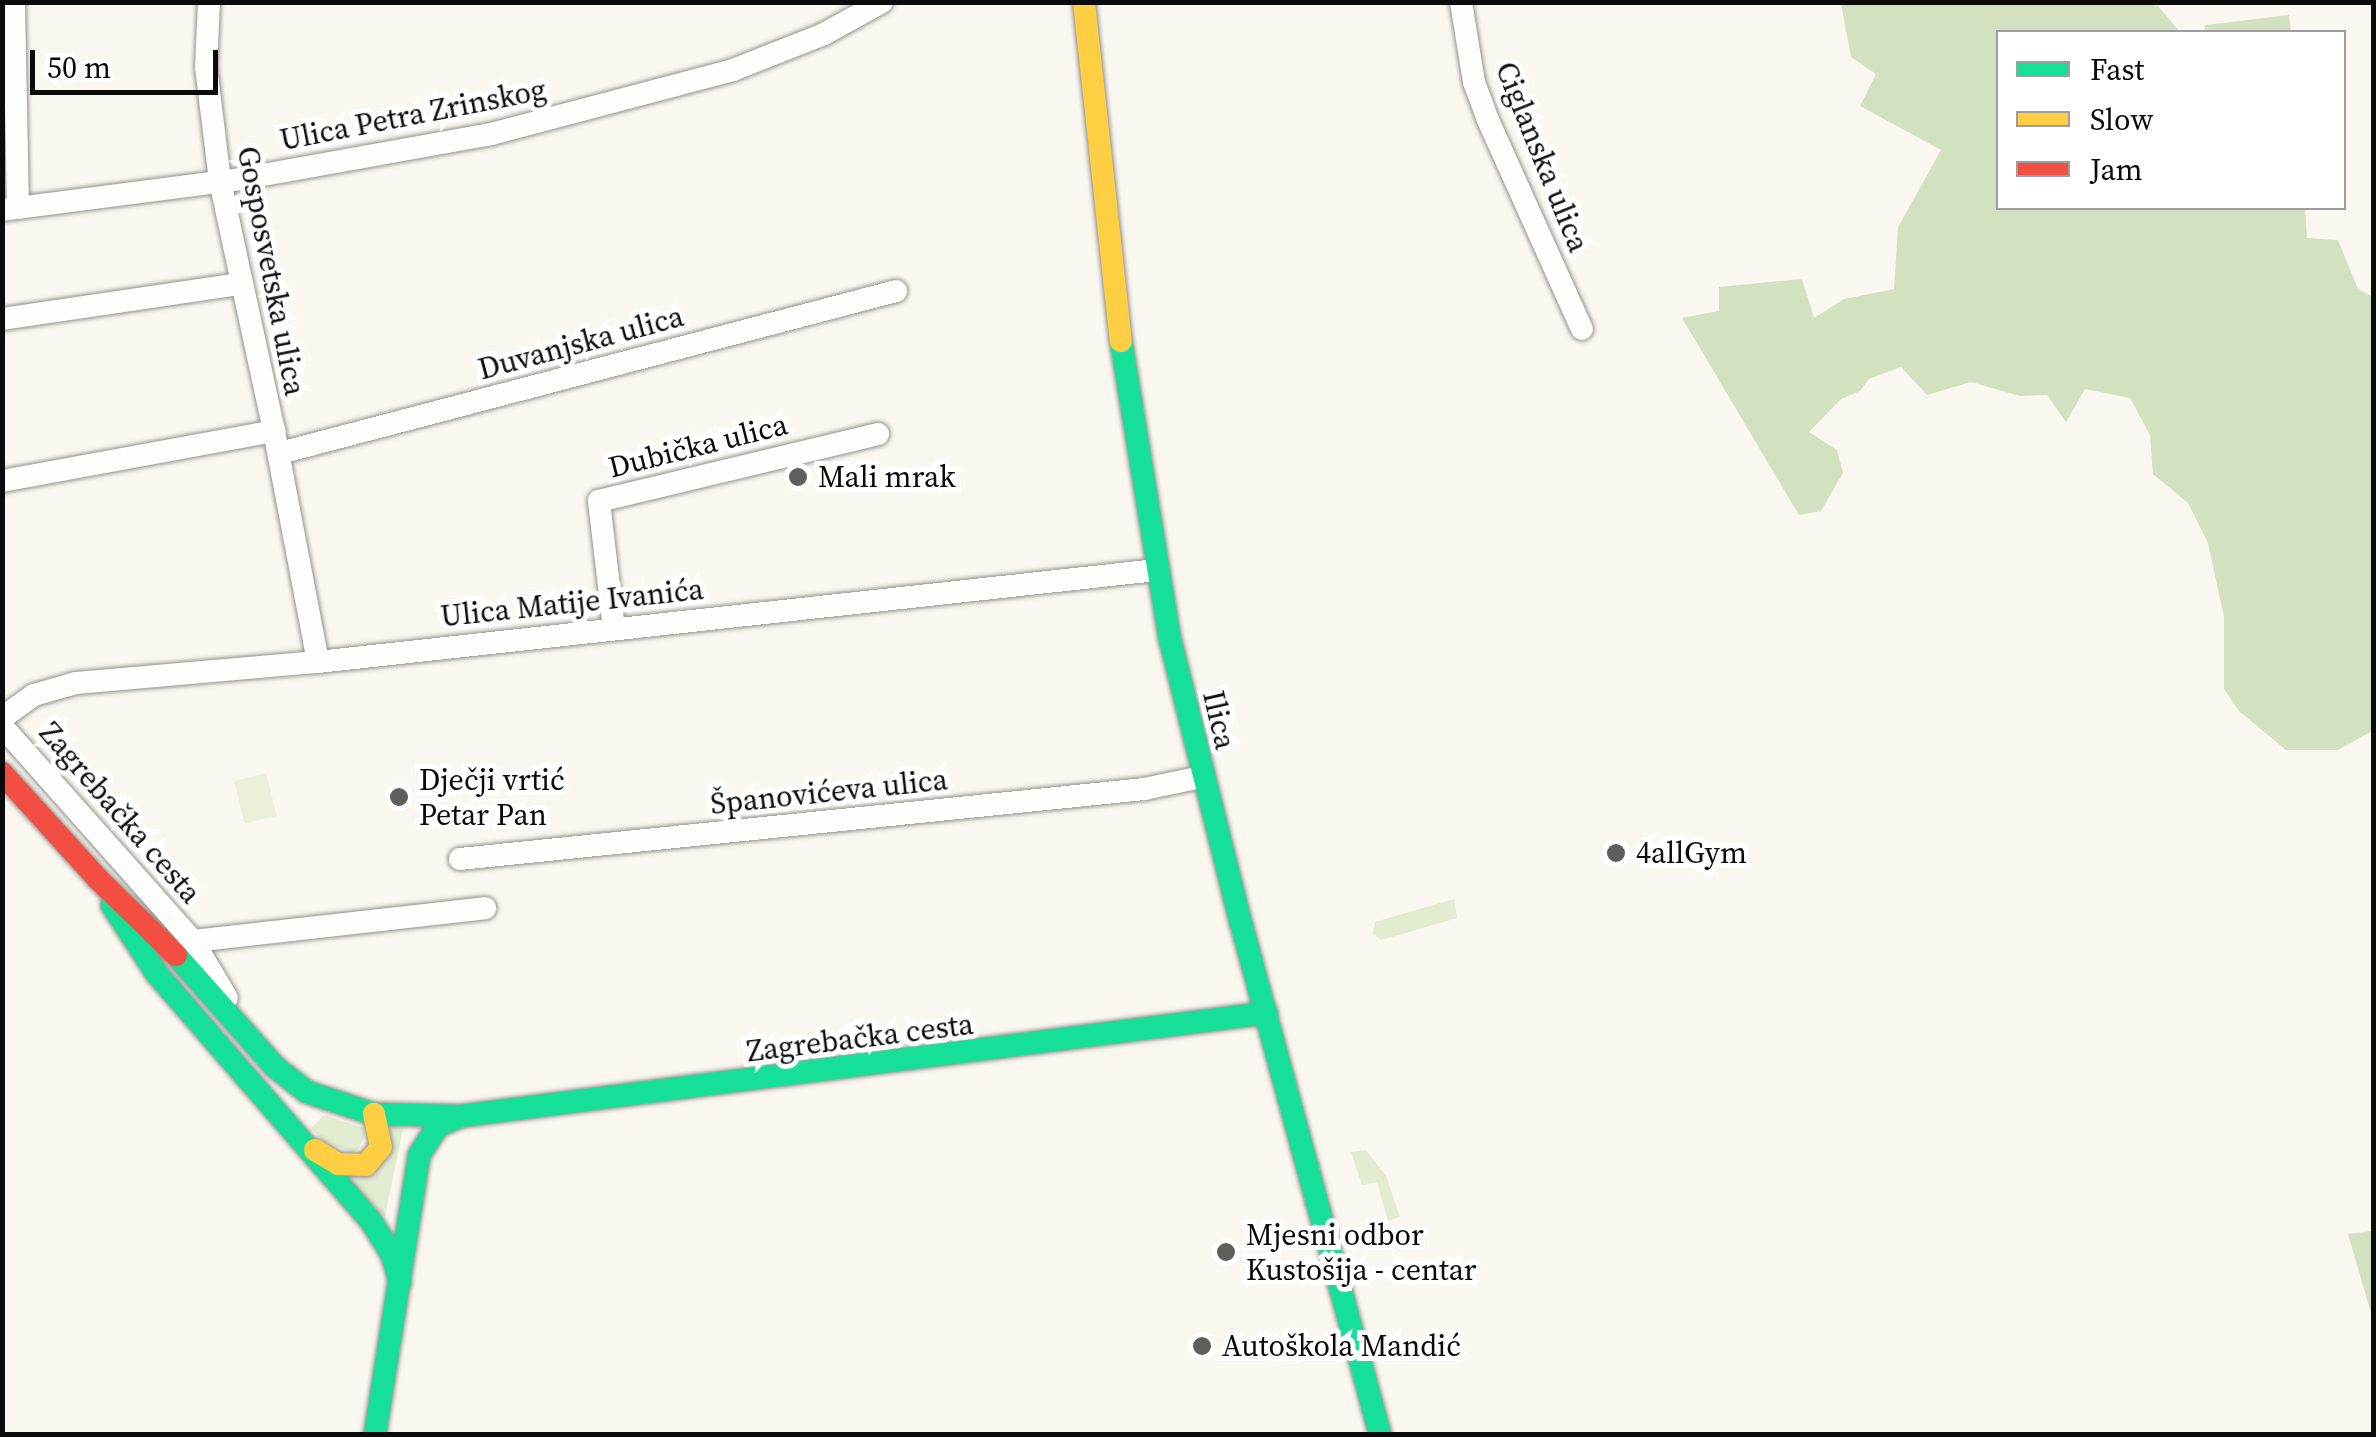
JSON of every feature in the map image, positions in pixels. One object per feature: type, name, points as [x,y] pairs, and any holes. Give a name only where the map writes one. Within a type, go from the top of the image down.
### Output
[{"type":"main road","name":"Ilica","points":[[1084,2],[1119,328],[1157,570],[1202,777],[1380,1434]]},
{"type":"main road","name":"Zagrebačka cesta","points":[[2,773],[98,879],[145,920],[275,1067],[307,1092],[374,1114],[461,1116],[1266,1014]]},
{"type":"main road","name":"Zagrebačka cesta","points":[[98,879],[157,974],[384,1239],[400,1282]]},
{"type":"main road","points":[[307,1145],[338,1164],[366,1165],[381,1147],[380,1126],[374,1114]]},
{"type":"main road","name":"Zagrebačka cesta","points":[[400,1282],[423,1142],[438,1126],[461,1116]]},
{"type":"main road","points":[[375,1434],[400,1282]]},
{"type":"street","points":[[10,209],[14,2]]},
{"type":"street","name":"Gosposvetska ulica","points":[[209,2],[206,67],[220,181],[239,284],[277,442]]},
{"type":"street","name":"Ulica Petra Zrinskog","points":[[10,209],[220,181],[491,134],[732,70],[824,34],[882,2]]},
{"type":"street","name":"Ciglanska ulica","points":[[1462,2],[1474,82],[1582,329]]},
{"type":"street","points":[[2,320],[239,284]]},
{"type":"street","name":"Duvanjska ulica","points":[[2,481],[277,442],[896,291]]},
{"type":"street","name":"Dubička ulica","points":[[614,628],[598,501],[878,434]]},
{"type":"street","points":[[277,442],[318,662]]},
{"type":"street","name":"Ulica Matije Ivanića","points":[[2,718],[34,695],[62,685],[318,662],[1157,570]]},
{"type":"street","name":"Zagrebačka cesta","points":[[2,726],[193,941],[241,1029]]},
{"type":"street","name":"Španovićeva ulica","points":[[460,859],[1124,791],[1202,777]]},
{"type":"street","name":"Zagrebačka cesta","points":[[193,941],[485,908]]},
{"type":"green space","points":[[2132,2],[2158,6],[2178,30],[1996,30],[1996,210],[2305,210],[2307,238],[2338,240],[2358,289],[2373,297],[2374,730],[2338,750],[2286,750],[2239,711],[2224,689],[2224,617],[2208,543],[2188,503],[2153,474],[2150,435],[2130,398],[2085,389],[2066,422],[2047,395],[2020,396],[1971,382],[1927,395],[1901,367],[1869,379],[1860,391],[1841,399],[1809,432],[1837,450],[1843,473],[1821,511],[1799,515],[1682,318],[1719,311],[1719,287],[1802,279],[1814,318],[1844,299],[1894,289],[1898,227],[1941,150],[1860,106],[1876,74],[1851,57],[1841,3]]},
{"type":"green space","points":[[2289,15],[2291,30],[2205,30],[2205,25]]},
{"type":"green space","points":[[266,773],[277,816],[245,824],[234,781]]},
{"type":"green space","points":[[1454,899],[1457,918],[1381,940],[1373,934],[1375,922]]},
{"type":"green space","points":[[324,1115],[363,1128],[365,1135],[358,1150],[351,1152],[323,1141],[311,1128]]},
{"type":"green space","points":[[392,1126],[403,1128],[385,1216],[348,1181]]},
{"type":"green space","points":[[1366,1150],[1386,1176],[1400,1217],[1388,1221],[1377,1182],[1362,1185],[1351,1152]]},
{"type":"green space","points":[[2374,1231],[2373,1320],[2348,1234]]},
{"type":"traffic: fast","points":[[1121,341],[1170,639],[1241,923],[1380,1434]]},
{"type":"traffic: fast","points":[[112,905],[157,974],[371,1221],[392,1255],[400,1282]]},
{"type":"traffic: fast","points":[[176,955],[275,1067],[307,1092],[374,1114],[461,1116],[1266,1013]]},
{"type":"traffic: fast","points":[[375,1434],[419,1155],[438,1126],[461,1116]]},
{"type":"traffic: slow","points":[[1084,2],[1121,341]]},
{"type":"traffic: slow","points":[[315,1150],[338,1164],[366,1165],[381,1147],[374,1114]]},
{"type":"traffic: jam","points":[[2,773],[98,879],[176,955]]},
{"type":"place","name":"Mali mrak","points":[[798,477]]},
{"type":"place","name":"Dječji vrtić Petar Pan","points":[[399,797]]},
{"type":"place","name":"4allGym","points":[[1616,853]]},
{"type":"place","name":"Mjesni odbor Kustošija - centar","points":[[1226,1252]]},
{"type":"place","name":"Autoškola Mandić","points":[[1202,1346]]}]
